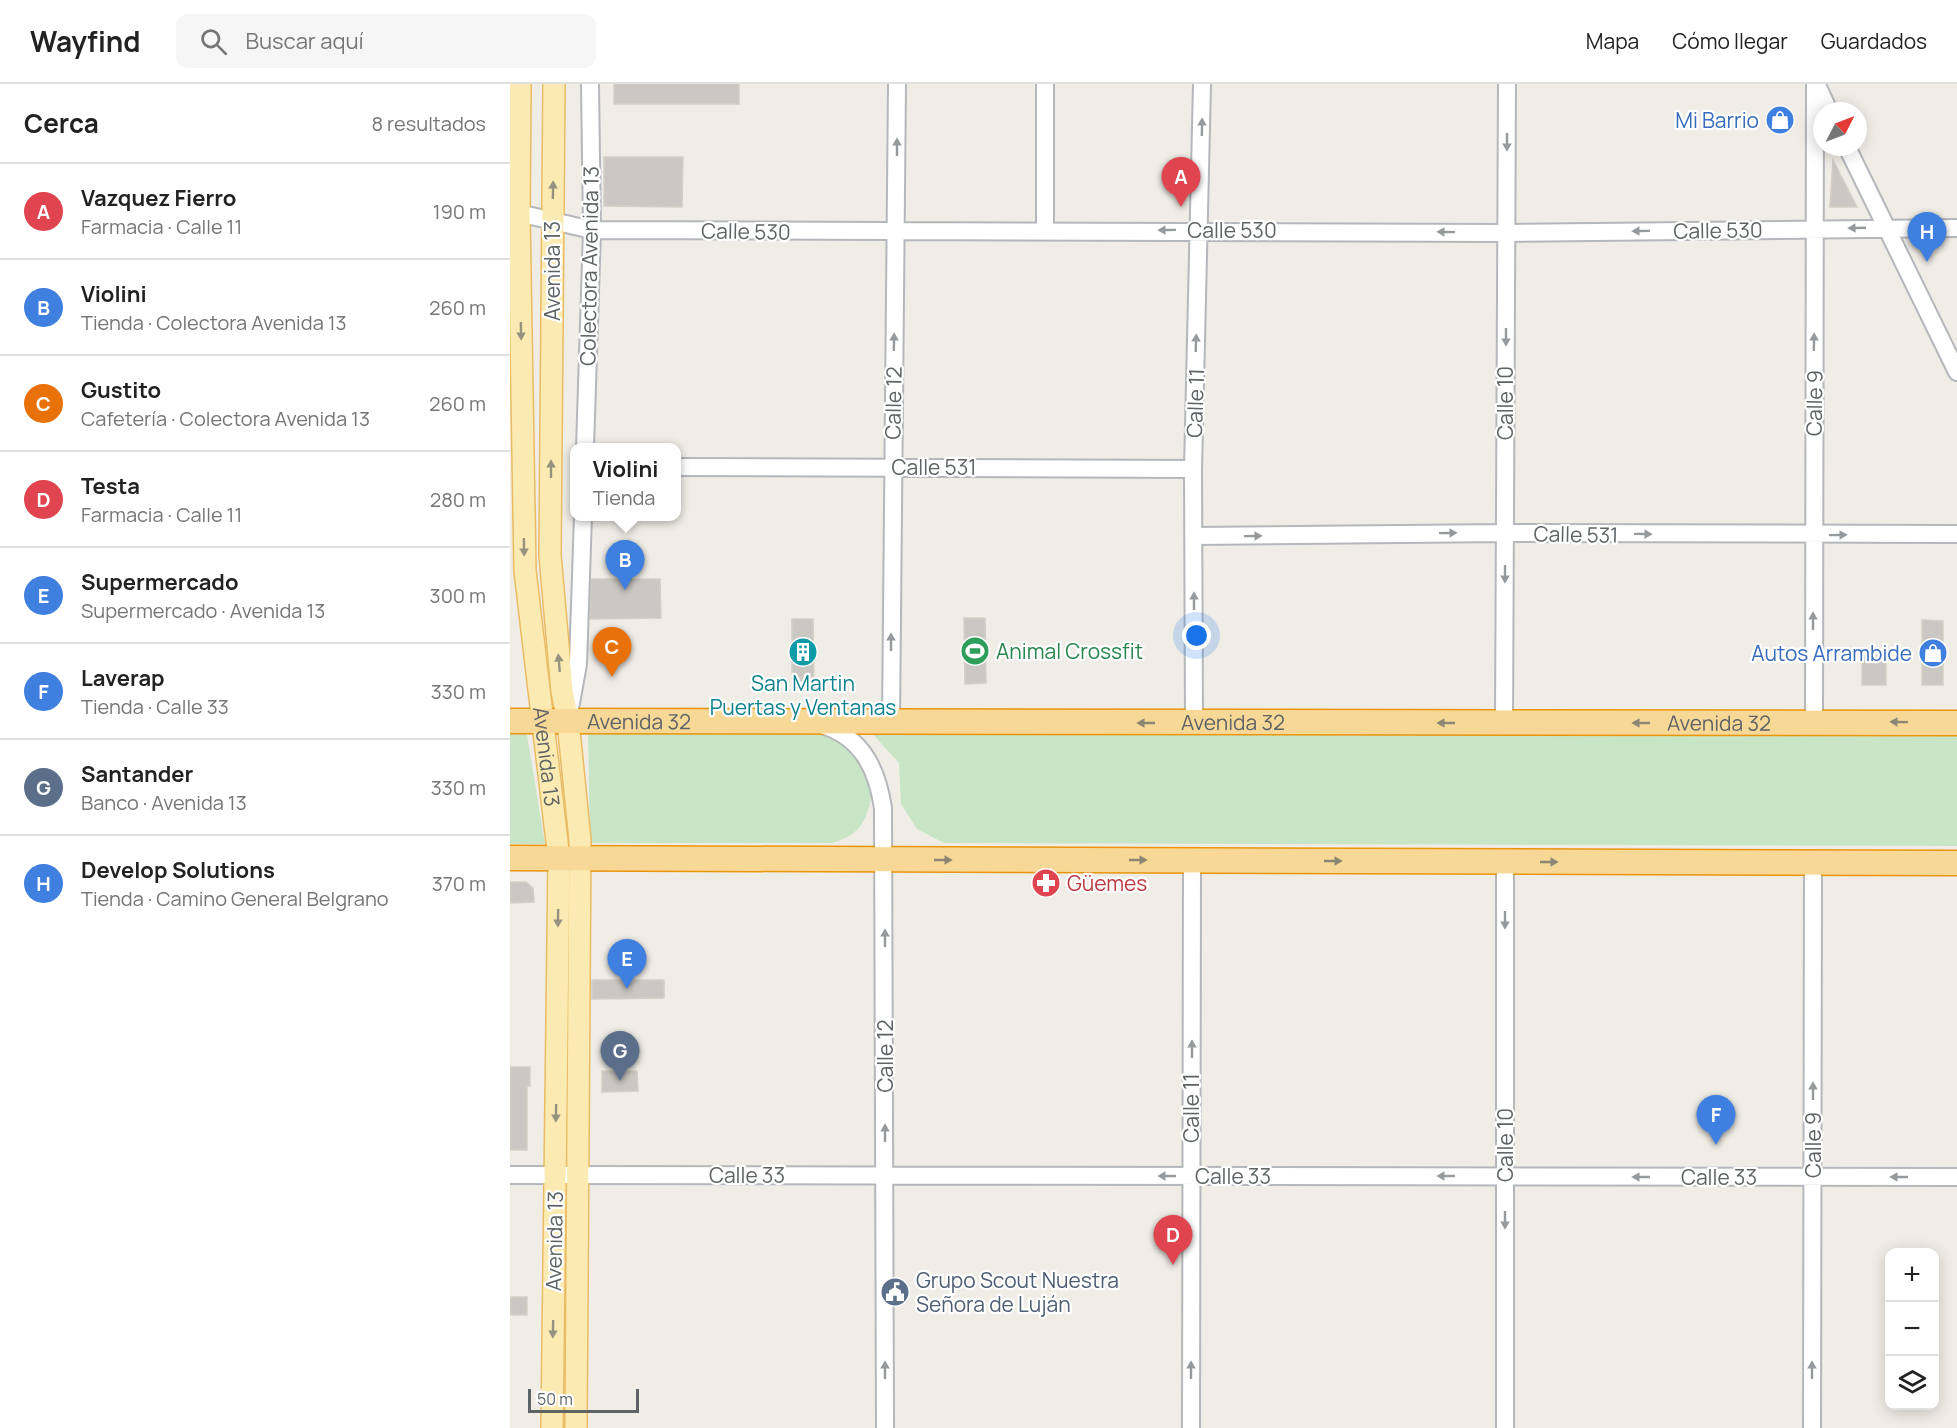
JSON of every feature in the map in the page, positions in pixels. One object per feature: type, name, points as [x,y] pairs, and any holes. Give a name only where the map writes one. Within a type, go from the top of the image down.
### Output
[{"type":"highway","name":"Avenida 32","points":[[510,721],[1504,723],[1814,721],[1957,723]]},
{"type":"highway","points":[[510,858],[1957,863]]},
{"type":"main road","name":"Avenida 13","points":[[520,84],[514,212],[525,571],[540,721],[569,858]]},
{"type":"main road","name":"Avenida 13","points":[[552,1428],[566,1175],[569,858],[568,721],[562,691],[550,555],[554,84]]},
{"type":"main road","name":"Avenida 13","points":[[566,1175],[576,1428]]},
{"type":"street","name":"Colectora Avenida 13","points":[[585,443],[592,230],[590,84]]},
{"type":"street","name":"Calle 12","points":[[891,721],[897,84]]},
{"type":"street","points":[[1045,84],[1045,231]]},
{"type":"street","name":"Calle 11","points":[[1194,722],[1193,469],[1202,84]]},
{"type":"street","name":"Calle 10","points":[[1504,723],[1507,84]]},
{"type":"street","points":[[1816,84],[1825,102]]},
{"type":"street","name":"Calle 9","points":[[1814,721],[1812,536],[1816,84]]},
{"type":"street","points":[[1851,156],[1957,372]]},
{"type":"street","name":"Calle 530","points":[[514,212],[592,230],[1506,232],[1957,228]]},
{"type":"street","name":"Calle 531","points":[[681,467],[1193,469]]},
{"type":"street","points":[[568,721],[578,664],[583,521]]},
{"type":"street","name":"Calle 531","points":[[1194,536],[1505,533],[1812,536],[1957,534]]},
{"type":"street","name":"Calle 12","points":[[810,722],[850,737],[873,767],[880,787],[883,808],[885,860],[885,1428]]},
{"type":"street","name":"Calle 11","points":[[1191,1428],[1192,860]]},
{"type":"street","name":"Calle 10","points":[[1505,861],[1505,1428]]},
{"type":"street","name":"Calle 9","points":[[1812,1428],[1813,862]]},
{"type":"street","name":"Calle 33","points":[[510,1175],[1957,1177]]},
{"type":"green space","points":[[510,729],[526,729],[545,844],[510,844]]},
{"type":"green space","points":[[834,730],[858,754],[873,793],[861,826],[842,839],[832,843],[590,843],[588,734]]},
{"type":"green space","points":[[1957,730],[1957,846],[944,843],[917,829],[901,804],[899,763],[870,731]]},
{"type":"building","points":[[614,84],[739,84],[739,104],[614,104]]},
{"type":"building","points":[[604,157],[683,157],[682,207],[604,206]]},
{"type":"building","points":[[1833,160],[1857,207],[1830,207]]},
{"type":"building","points":[[591,579],[660,579],[661,618],[590,619]]},
{"type":"building","name":"Animal Crossfit","points":[[964,618],[985,618],[986,683],[965,684]]},
{"type":"building","name":"San Martin Puertas y Ventanas","points":[[792,619],[813,619],[814,685],[792,685]]},
{"type":"building","name":"Autos Arrambide","points":[[1922,620],[1943,621],[1943,685],[1922,685]]},
{"type":"building","points":[[1862,656],[1886,656],[1886,685],[1862,685]]},
{"type":"building","points":[[510,882],[526,882],[533,888],[534,902],[510,903]]},
{"type":"building","points":[[592,980],[664,980],[664,998],[592,999]]},
{"type":"building","points":[[510,1067],[530,1067],[530,1086],[527,1086],[527,1150],[510,1150]]},
{"type":"building","points":[[602,1071],[637,1071],[638,1091],[602,1092]]},
{"type":"building","points":[[510,1297],[527,1297],[527,1315],[510,1315]]},
{"type":"place","name":"Mi Barrio","points":[[1780,120]]},
{"type":"place","name":"Vazquez Fierro","points":[[1181,207]]},
{"type":"place","name":"Develop Solutions","points":[[1927,262]]},
{"type":"place","name":"Violini","points":[[625,590]]},
{"type":"place","name":"Animal Crossfit","points":[[975,651]]},
{"type":"place","name":"San Martin Puertas y Ventanas","points":[[803,652]]},
{"type":"place","name":"Autos Arrambide","points":[[1933,653]]},
{"type":"place","name":"Gustito","points":[[612,677]]},
{"type":"place","name":"Güemes","points":[[1046,883]]},
{"type":"place","name":"Supermercado","points":[[627,989]]},
{"type":"place","name":"Santander","points":[[620,1081]]},
{"type":"place","name":"Laverap","points":[[1716,1145]]},
{"type":"place","name":"Testa","points":[[1173,1265]]},
{"type":"place","name":"Grupo Scout Nuestra Señora de Luján","points":[[895,1292]]}]
